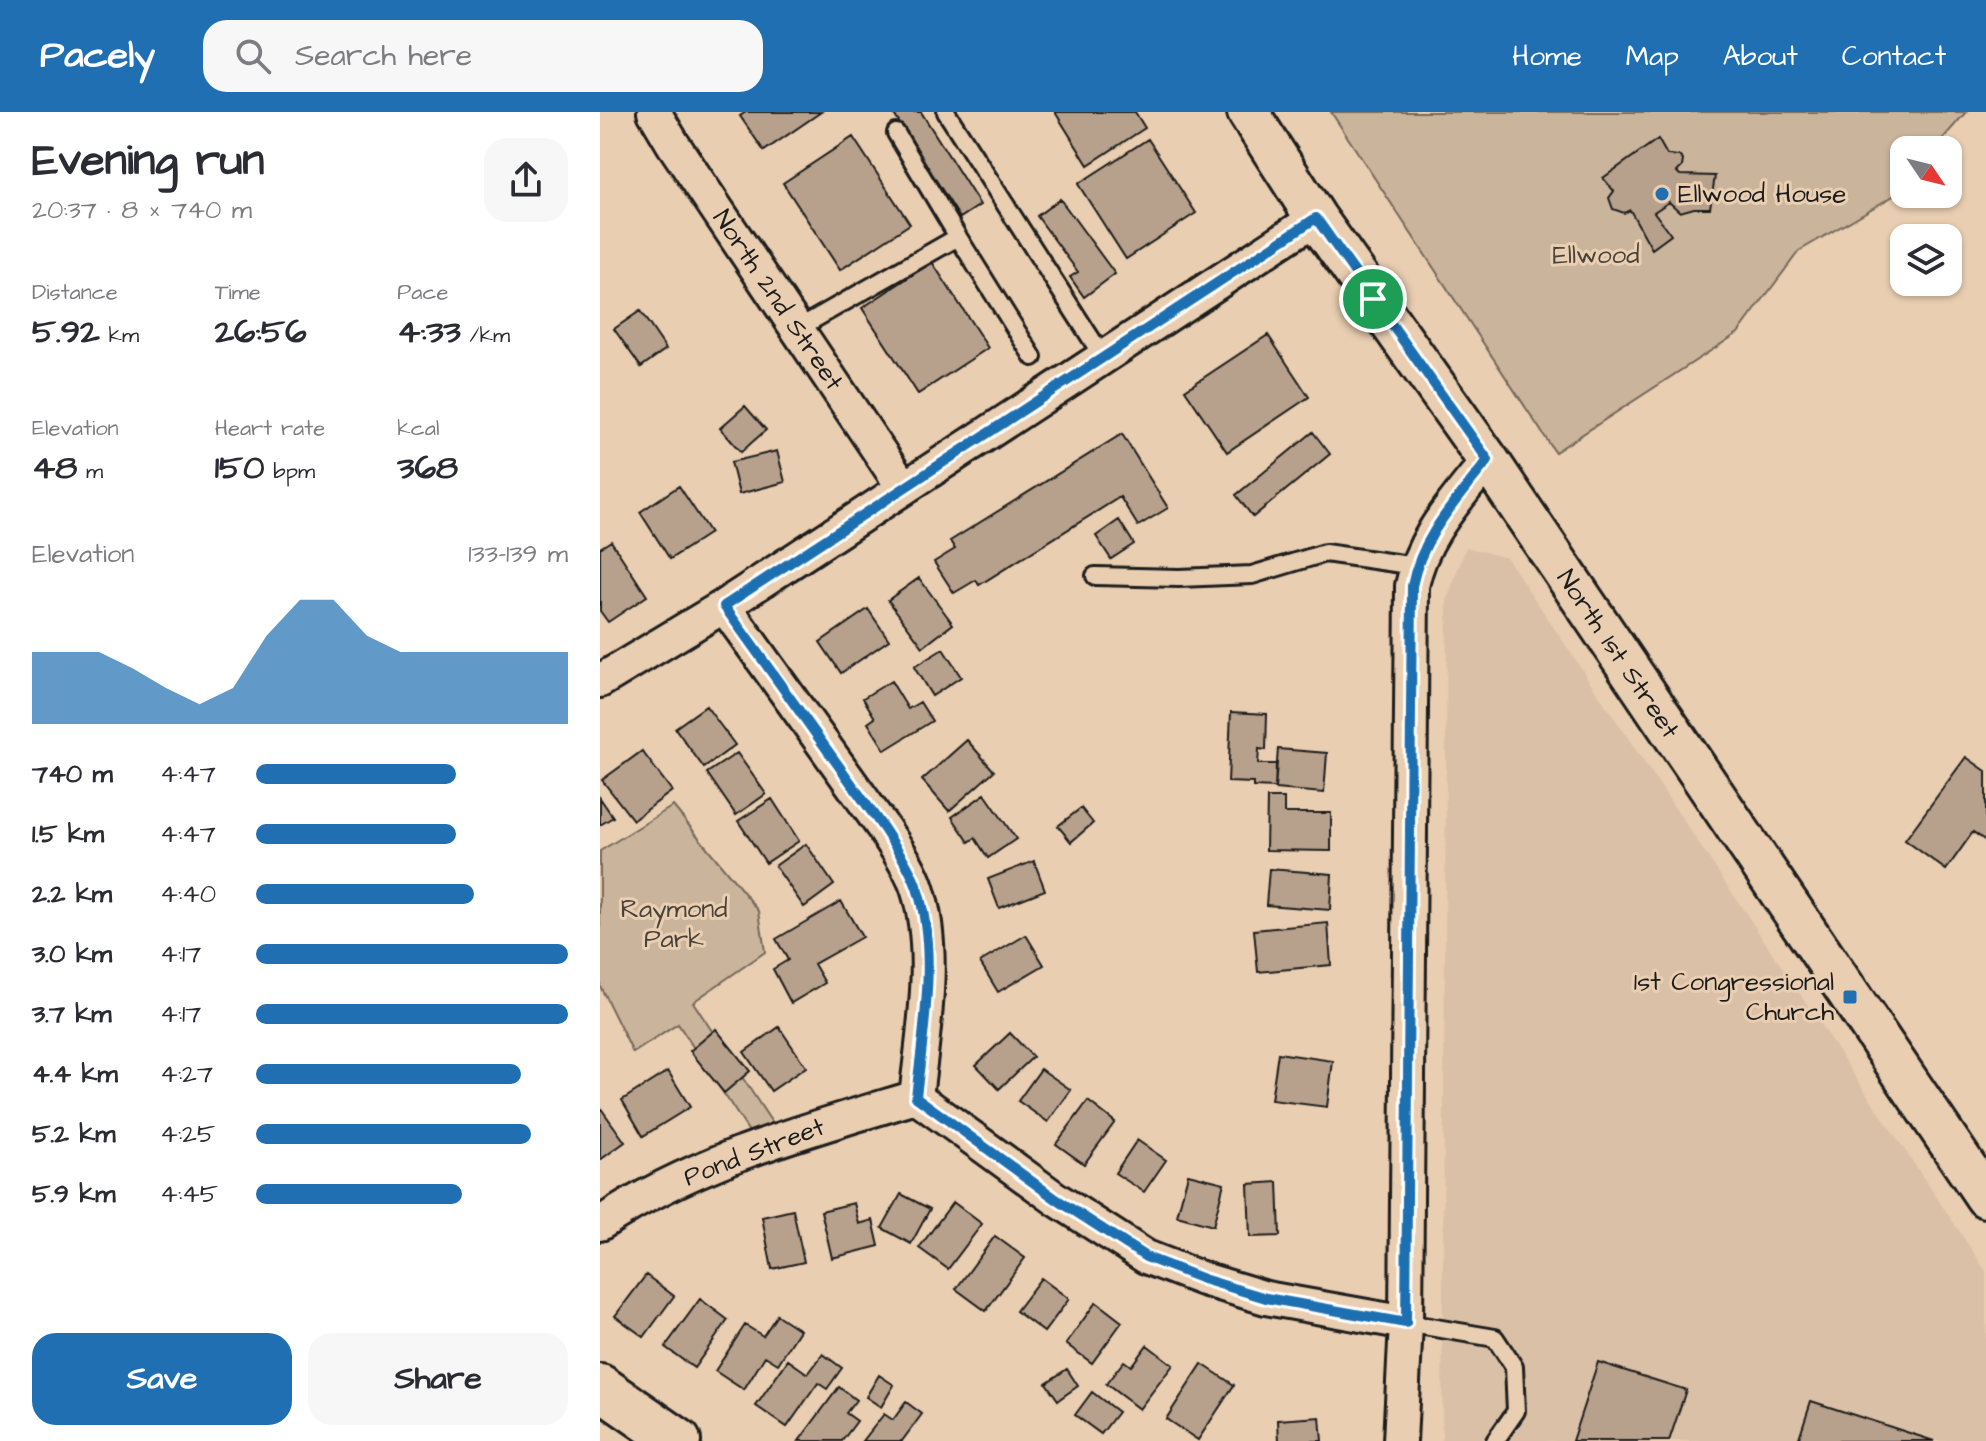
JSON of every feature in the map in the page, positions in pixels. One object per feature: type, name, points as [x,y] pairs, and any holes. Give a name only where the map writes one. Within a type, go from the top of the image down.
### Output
[{"type":"main road","points":[[600,1387],[678,1441]]},
{"type":"street","name":"North 2nd Street","points":[[654,112],[903,487]]},
{"type":"street","name":"North 1st Street","points":[[1248,112],[1316,218],[1488,460],[1986,1197]]},
{"type":"street","points":[[600,681],[724,606],[1316,218]]},
{"type":"street","points":[[1400,1441],[1406,1323],[1412,586],[1416,566],[1429,536],[1488,460]]},
{"type":"street","points":[[724,606],[884,829],[908,867],[918,890],[928,956],[916,1097],[1056,1199],[1146,1257],[1266,1298],[1406,1323]]},
{"type":"street","name":"Pond Street","points":[[600,1224],[629,1205],[696,1171],[782,1138],[916,1097]]},
{"type":"lane","points":[[946,112],[1103,357]]},
{"type":"lane","points":[[896,133],[1033,357]]},
{"type":"lane","points":[[797,329],[958,237]]},
{"type":"lane","points":[[1095,576],[1179,578],[1252,575],[1325,553],[1416,566]]},
{"type":"lane","points":[[1406,1323],[1495,1338],[1514,1367],[1516,1411],[1495,1441]]},
{"type":"shaded area","points":[[1466,547],[1507,558],[1986,1271],[1986,1441],[1442,1441],[1447,600]]},
{"type":"green space","name":"Ellwood","points":[[1331,112],[1966,112],[1945,136],[1890,136],[1890,198],[1799,251],[1738,333],[1555,452]]},
{"type":"green space","name":"Raymond Park","points":[[673,806],[759,911],[765,952],[693,1002],[782,1138],[759,1147],[678,1024],[633,1053],[600,986],[600,851]]},
{"type":"building","points":[[746,112],[821,112],[764,151],[740,116]]},
{"type":"building","points":[[902,112],[921,112],[980,205],[960,218],[895,116]]},
{"type":"building","points":[[1055,112],[1135,112],[1145,128],[1088,165]]},
{"type":"building","points":[[853,137],[910,224],[840,270],[783,183]]},
{"type":"building","points":[[1148,139],[1196,213],[1126,259],[1078,184]]},
{"type":"building","name":"Ellwood House","points":[[1658,139],[1667,155],[1679,156],[1683,160],[1677,172],[1680,175],[1715,176],[1710,208],[1680,212],[1669,202],[1654,212],[1671,235],[1652,249],[1630,210],[1624,213],[1613,209],[1609,198],[1614,191],[1603,178]]},
{"type":"building","points":[[1060,199],[1115,274],[1084,297],[1070,277],[1078,272],[1037,216]]},
{"type":"building","points":[[932,262],[988,348],[918,394],[862,308]]},
{"type":"building","points":[[640,311],[666,349],[641,367],[614,329]]},
{"type":"building","points":[[1268,335],[1309,397],[1227,452],[1185,390]]},
{"type":"building","points":[[745,406],[766,430],[741,452],[720,428]]},
{"type":"building","points":[[1313,432],[1330,454],[1253,517],[1236,495]]},
{"type":"building","points":[[1122,434],[1168,508],[1138,526],[1120,497],[979,585],[976,580],[954,593],[934,562],[955,549],[950,541]]},
{"type":"building","points":[[777,451],[785,482],[739,494],[731,462]]},
{"type":"building","points":[[679,486],[710,533],[670,559],[640,512]]},
{"type":"building","points":[[1119,520],[1134,544],[1111,559],[1096,536]]},
{"type":"building","points":[[611,541],[647,596],[608,622],[600,611],[600,548]]},
{"type":"building","points":[[919,578],[953,624],[923,647],[888,600]]},
{"type":"building","points":[[868,609],[889,640],[841,673],[820,642]]},
{"type":"building","points":[[943,649],[961,677],[932,696],[914,667]]},
{"type":"building","points":[[891,681],[908,709],[920,702],[932,721],[885,750],[868,723],[875,718],[863,698]]},
{"type":"building","points":[[706,706],[735,745],[704,768],[675,728]]},
{"type":"building","points":[[1231,712],[1267,714],[1266,750],[1259,749],[1258,764],[1276,764],[1275,788],[1228,782]]},
{"type":"building","points":[[967,740],[994,771],[949,811],[922,780]]},
{"type":"building","points":[[1278,749],[1327,753],[1324,793],[1275,789]]},
{"type":"building","points":[[642,751],[672,791],[633,820],[602,780]]},
{"type":"building","points":[[737,753],[766,794],[736,815],[707,773]]},
{"type":"building","points":[[1966,757],[1986,771],[1986,841],[1973,832],[1946,870],[1905,840]]},
{"type":"building","points":[[985,794],[1016,839],[988,858],[975,838],[969,842],[952,817]]},
{"type":"building","points":[[600,798],[613,817],[600,825]]},
{"type":"building","points":[[1267,798],[1284,798],[1284,813],[1331,813],[1331,851],[1266,850]]},
{"type":"building","points":[[772,799],[799,841],[766,863],[738,821]]},
{"type":"building","points":[[1081,808],[1093,823],[1071,842],[1058,826]]},
{"type":"building","points":[[806,844],[834,885],[804,907],[775,866]]},
{"type":"building","points":[[1034,861],[1045,890],[999,908],[988,879]]},
{"type":"building","points":[[1269,869],[1332,874],[1330,910],[1266,905]]},
{"type":"building","points":[[841,901],[862,937],[814,964],[825,983],[791,1003],[773,969],[788,960],[776,939]]},
{"type":"building","points":[[1328,923],[1331,965],[1258,972],[1254,930]]},
{"type":"building","points":[[1026,935],[1044,965],[998,992],[980,962]]},
{"type":"building","points":[[779,1027],[806,1067],[771,1091],[744,1052]]},
{"type":"building","points":[[716,1029],[750,1071],[724,1093],[690,1051]]},
{"type":"building","points":[[1010,1033],[1033,1057],[999,1089],[976,1065]]},
{"type":"building","points":[[1278,1053],[1333,1061],[1327,1107],[1271,1100]]},
{"type":"building","points":[[1041,1069],[1071,1090],[1048,1122],[1018,1101]]},
{"type":"building","points":[[668,1071],[690,1107],[643,1136],[622,1100]]},
{"type":"building","points":[[1088,1101],[1115,1122],[1084,1164],[1056,1144]]},
{"type":"building","points":[[600,1107],[625,1142],[600,1160]]},
{"type":"building","points":[[1137,1140],[1166,1160],[1144,1192],[1115,1173]]},
{"type":"building","points":[[1188,1174],[1224,1183],[1213,1226],[1177,1216]]},
{"type":"building","points":[[1278,1182],[1280,1236],[1250,1237],[1248,1184]]},
{"type":"building","points":[[901,1194],[930,1209],[911,1244],[882,1228]]},
{"type":"building","points":[[953,1202],[982,1224],[948,1269],[919,1248]]},
{"type":"building","points":[[854,1203],[859,1224],[873,1220],[879,1246],[832,1258],[821,1211]]},
{"type":"building","points":[[793,1210],[804,1262],[772,1269],[762,1217]]},
{"type":"building","points":[[995,1236],[1025,1258],[986,1311],[956,1289]]},
{"type":"building","points":[[646,1275],[674,1296],[644,1337],[615,1316]]},
{"type":"building","points":[[1041,1278],[1069,1299],[1044,1332],[1016,1311]]},
{"type":"building","points":[[700,1299],[728,1320],[694,1368],[665,1347]]},
{"type":"building","points":[[1096,1302],[1122,1322],[1092,1363],[1066,1344]]},
{"type":"building","points":[[777,1315],[800,1330],[778,1364],[765,1356],[744,1390],[715,1371],[745,1325],[763,1336]]},
{"type":"building","points":[[1147,1345],[1173,1365],[1139,1409],[1106,1384],[1124,1361],[1131,1366]]},
{"type":"building","points":[[823,1354],[842,1368],[827,1389],[818,1383],[787,1427],[756,1406],[788,1360],[808,1374]]},
{"type":"building","points":[[1598,1362],[1686,1390],[1669,1441],[1572,1441]]},
{"type":"building","points":[[1202,1364],[1234,1385],[1198,1440],[1166,1419]]},
{"type":"building","points":[[1067,1369],[1078,1386],[1058,1400],[1046,1383]]},
{"type":"building","points":[[879,1375],[894,1385],[881,1407],[866,1397]]},
{"type":"building","points":[[839,1387],[856,1400],[846,1413],[857,1421],[842,1441],[799,1441]]},
{"type":"building","points":[[1092,1392],[1118,1412],[1101,1434],[1075,1415]]},
{"type":"building","points":[[1811,1401],[1934,1441],[1798,1441]]},
{"type":"building","points":[[906,1402],[922,1414],[902,1441],[863,1441],[884,1414],[893,1420]]},
{"type":"building","points":[[1320,1417],[1322,1441],[1279,1441],[1278,1420]]},
{"type":"place","name":"Ellwood House","points":[[1662,194]]},
{"type":"place","name":"1st Congressional Church","points":[[1850,997]]},
{"type":"route","points":[[1316,218],[1373,299],[1488,460],[1429,536],[1420,553],[1412,586],[1406,1323],[1266,1298],[1146,1257],[1056,1199],[916,1097],[928,956],[918,890],[908,867],[884,829],[724,606],[1316,218]]}]
